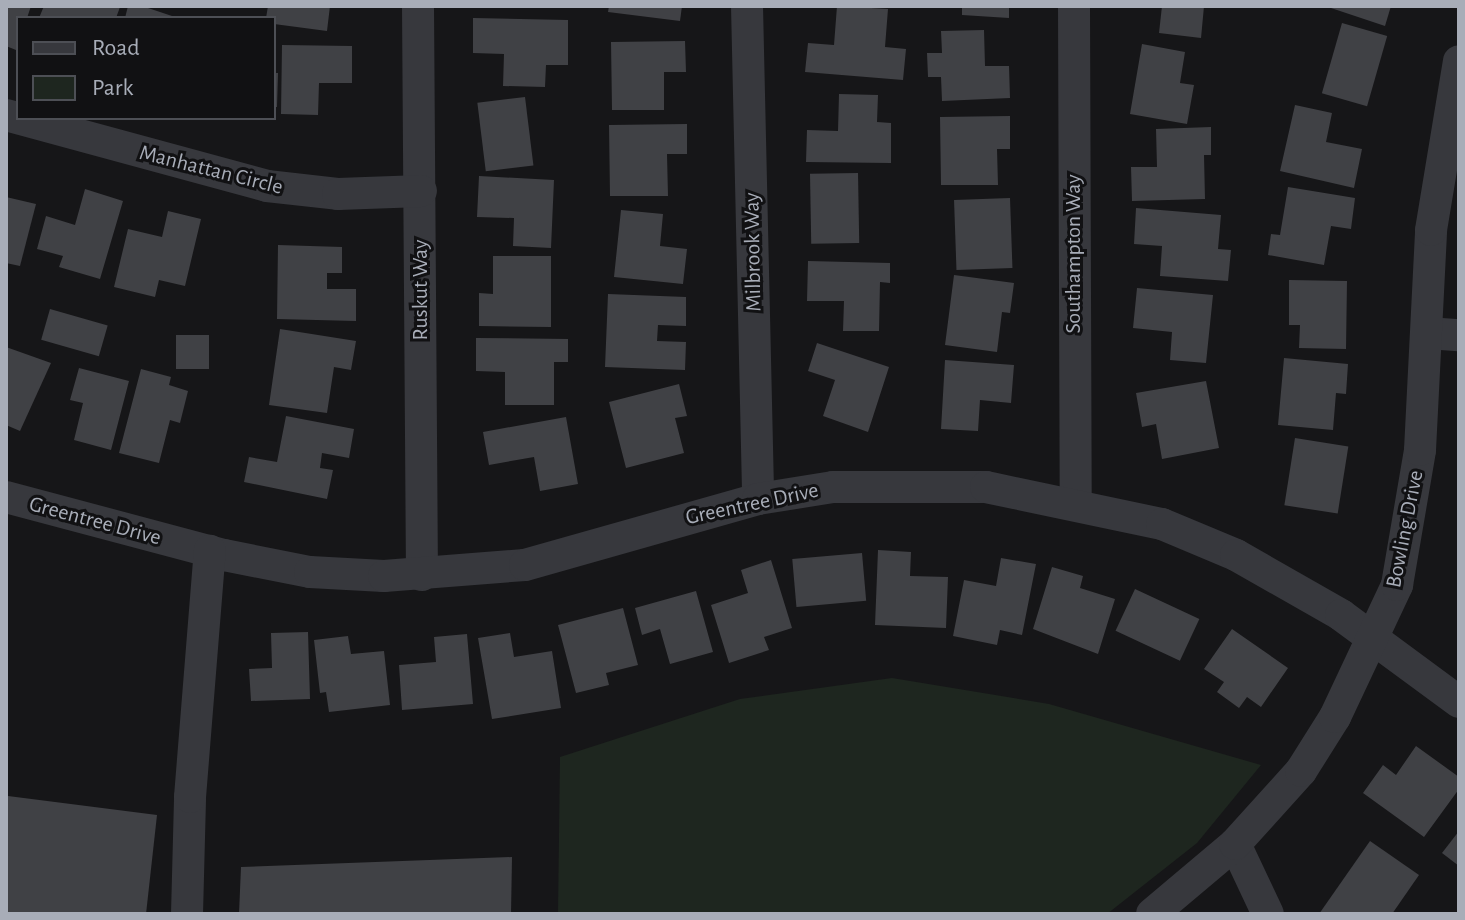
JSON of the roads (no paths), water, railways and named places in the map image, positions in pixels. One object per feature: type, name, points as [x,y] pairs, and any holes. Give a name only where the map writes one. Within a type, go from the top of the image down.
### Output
[{"type":"street","name":"Ruskut Way","points":[[418,6],[422,575]]},
{"type":"street","name":"Milbrook Way","points":[[747,6],[758,499]]},
{"type":"street","name":"Southampton Way","points":[[1074,6],[1076,502]]},
{"type":"street","name":"Bowling Drive","points":[[1152,914],[1235,844],[1301,771],[1374,639],[1397,585],[1411,523],[1427,333],[1431,230],[1459,61]]},
{"type":"street","name":"Manhattan Circle","points":[[24,120],[267,186],[338,194],[421,191]]},
{"type":"street","points":[[1427,333],[1459,335]]},
{"type":"street","name":"Greentree Drive","points":[[6,497],[210,551],[310,572],[422,575],[525,565],[758,499],[833,487],[946,483],[1076,502],[1162,524],[1236,555],[1307,593],[1459,702]]},
{"type":"street","points":[[187,914],[190,797],[210,551]]},
{"type":"street","points":[[1235,844],[1268,914]]}]
